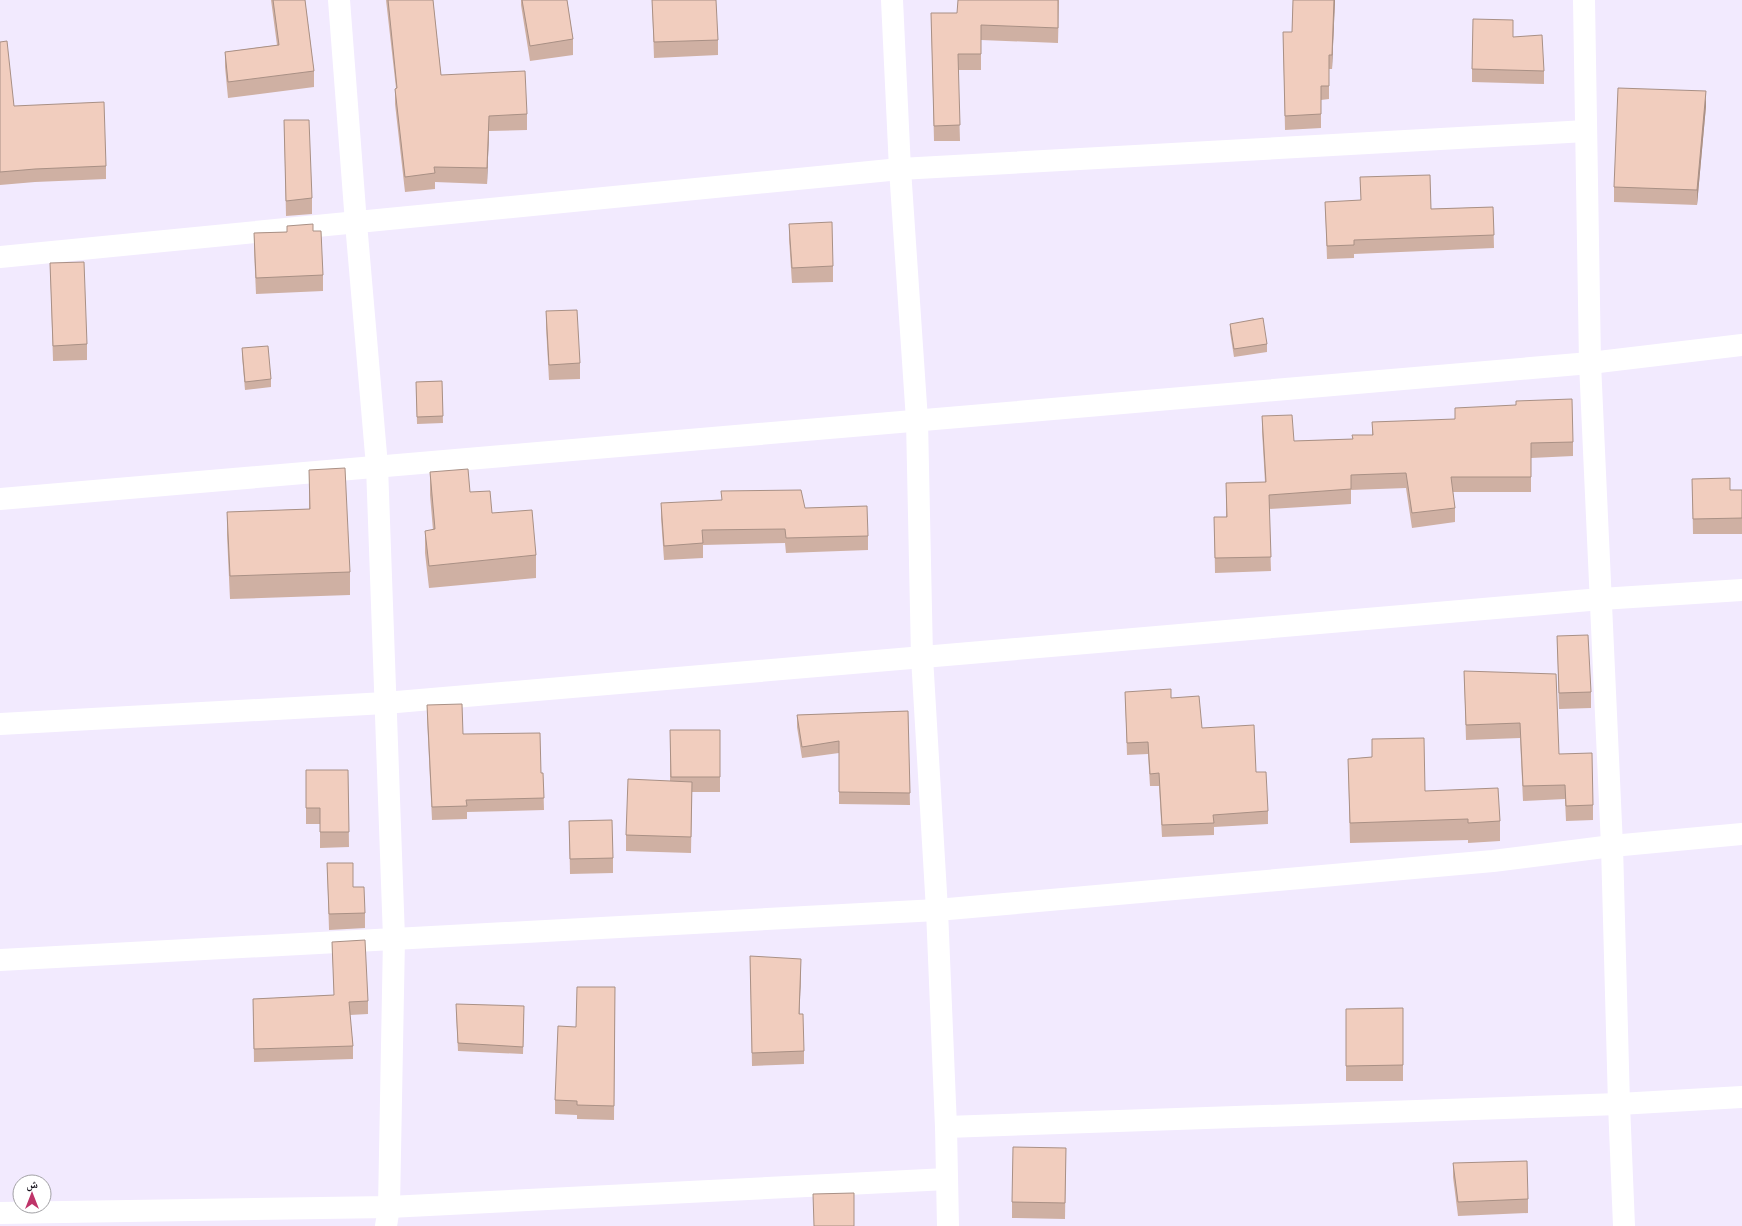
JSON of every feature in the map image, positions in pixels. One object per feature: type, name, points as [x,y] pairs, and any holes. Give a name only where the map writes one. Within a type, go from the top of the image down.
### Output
[{"type":"street","points":[[339,0],[377,466],[394,938],[388,1217]]},
{"type":"street","points":[[892,0],[900,169],[917,420],[922,657],[946,1127],[948,1226]]},
{"type":"street","points":[[1584,0],[1590,363],[1612,846],[1624,1226]]},
{"type":"street","points":[[0,256],[356,223],[900,169],[1586,131]]},
{"type":"street","points":[[0,499],[1590,363],[1742,345]]},
{"type":"street","points":[[0,724],[385,703],[1601,599],[1742,590]]},
{"type":"street","points":[[0,960],[936,910],[1493,861],[1612,846],[1742,834]]},
{"type":"street","points":[[946,1127],[1619,1104],[1742,1097]]},
{"type":"street","points":[[0,1213],[203,1218],[388,1217],[947,1179]]},
{"type":"building","points":[[273,0],[305,0],[314,71],[228,82],[225,52],[279,45]]},
{"type":"building","points":[[388,0],[433,0],[441,75],[525,71],[527,114],[489,116],[487,168],[434,167],[435,173],[405,177],[395,89],[397,88]]},
{"type":"building","points":[[522,0],[567,0],[573,39],[530,46]]},
{"type":"building","points":[[652,0],[716,0],[718,40],[654,42]]},
{"type":"building","points":[[958,0],[1058,0],[1058,28],[981,25],[981,54],[958,54],[960,125],[934,126],[931,13],[957,13]]},
{"type":"building","points":[[1293,0],[1334,0],[1332,55],[1329,55],[1329,86],[1321,86],[1321,114],[1285,116],[1283,32],[1292,32]]},
{"type":"building","points":[[1473,19],[1513,20],[1513,37],[1542,35],[1544,71],[1472,69]]},
{"type":"building","points":[[7,41],[14,106],[104,102],[106,166],[0,172],[0,42]]},
{"type":"building","points":[[1618,88],[1706,91],[1697,190],[1614,187]]},
{"type":"building","points":[[284,120],[309,120],[312,198],[286,201]]},
{"type":"building","points":[[1430,175],[1431,209],[1493,207],[1494,235],[1354,240],[1354,245],[1327,246],[1325,202],[1361,200],[1360,177]]},
{"type":"building","points":[[832,222],[833,266],[792,268],[789,224]]},
{"type":"building","points":[[313,224],[313,231],[321,231],[323,275],[256,278],[254,233],[287,232],[287,226]]},
{"type":"building","points":[[84,262],[87,344],[53,346],[50,263]]},
{"type":"building","points":[[577,310],[580,363],[549,365],[546,311]]},
{"type":"building","points":[[1263,318],[1267,344],[1234,349],[1230,324]]},
{"type":"building","points":[[268,346],[271,379],[245,382],[242,348]]},
{"type":"building","points":[[442,381],[443,416],[417,417],[416,382]]},
{"type":"building","points":[[1572,399],[1573,442],[1531,443],[1531,477],[1451,477],[1455,508],[1412,513],[1406,473],[1351,475],[1351,489],[1269,495],[1271,557],[1215,558],[1214,517],[1227,517],[1226,483],[1266,482],[1262,416],[1292,415],[1294,441],[1353,439],[1352,435],[1373,435],[1372,422],[1455,419],[1455,408],[1516,405],[1516,401]]},
{"type":"building","points":[[345,468],[350,572],[230,576],[227,512],[310,509],[309,470]]},
{"type":"building","points":[[468,469],[470,492],[490,491],[492,513],[532,510],[536,555],[429,566],[425,531],[435,529],[430,472]]},
{"type":"building","points":[[1730,478],[1730,490],[1742,490],[1742,518],[1693,519],[1692,479]]},
{"type":"building","points":[[801,490],[805,508],[867,506],[868,536],[786,538],[785,529],[702,530],[703,543],[664,546],[661,503],[722,500],[721,491]]},
{"type":"building","points":[[1588,635],[1591,692],[1559,693],[1557,636]]},
{"type":"building","points":[[1464,671],[1556,674],[1559,754],[1592,753],[1593,805],[1566,806],[1565,785],[1523,786],[1520,723],[1466,725]]},
{"type":"building","points":[[1171,689],[1171,698],[1199,696],[1202,728],[1254,725],[1256,772],[1266,772],[1268,811],[1213,815],[1214,823],[1162,825],[1159,773],[1150,774],[1148,742],[1127,743],[1125,692]]},
{"type":"building","points":[[462,704],[463,734],[540,733],[541,773],[543,773],[544,798],[466,800],[467,806],[432,807],[427,705]]},
{"type":"building","points":[[908,711],[910,793],[839,792],[839,741],[802,747],[797,715]]},
{"type":"building","points":[[670,730],[720,730],[720,777],[671,777]]},
{"type":"building","points":[[1424,738],[1425,791],[1498,788],[1500,821],[1468,823],[1468,819],[1350,823],[1348,759],[1372,757],[1372,739]]},
{"type":"building","points":[[306,770],[348,770],[349,832],[320,832],[320,808],[306,808]]},
{"type":"building","points":[[628,779],[692,782],[691,837],[626,835]]},
{"type":"building","points":[[612,820],[613,858],[570,859],[569,821]]},
{"type":"building","points":[[327,863],[353,863],[353,887],[364,887],[365,913],[329,914]]},
{"type":"building","points":[[365,940],[368,1001],[349,1002],[353,1046],[254,1049],[253,999],[334,995],[332,942]]},
{"type":"building","points":[[750,956],[801,959],[799,1014],[803,1014],[804,1051],[752,1053]]},
{"type":"building","points":[[577,987],[615,987],[614,1106],[577,1105],[577,1101],[555,1100],[558,1026],[576,1027]]},
{"type":"building","points":[[456,1004],[524,1006],[523,1047],[458,1043]]},
{"type":"building","points":[[1403,1008],[1403,1065],[1346,1066],[1346,1009]]},
{"type":"building","points":[[1013,1147],[1066,1148],[1065,1203],[1012,1202]]},
{"type":"building","points":[[1527,1161],[1528,1199],[1458,1202],[1453,1163]]},
{"type":"building","points":[[854,1193],[854,1226],[814,1226],[813,1194]]}]
